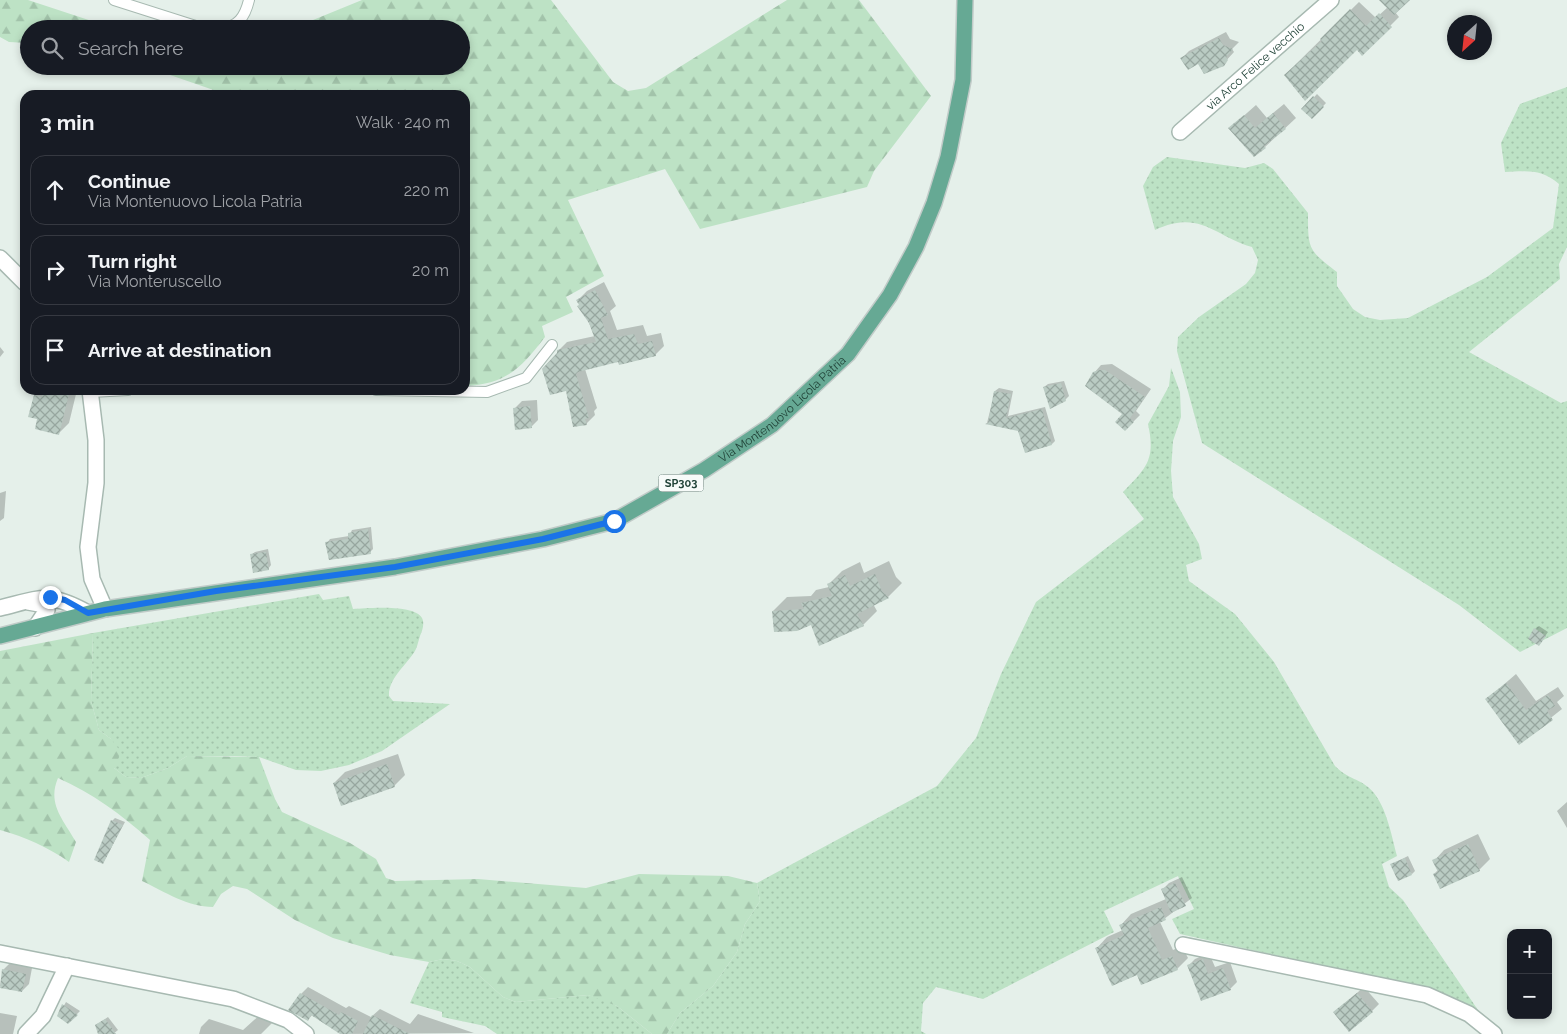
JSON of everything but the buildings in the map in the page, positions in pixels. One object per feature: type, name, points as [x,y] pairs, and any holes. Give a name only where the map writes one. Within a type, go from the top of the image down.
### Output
[{"type":"main road","name":"Via Montenuovo Licola Patria","points":[[0,636],[105,609],[395,567],[543,539],[614,521],[704,470],[772,425],[848,354],[890,295],[916,246],[934,204],[948,158],[963,80],[965,0]]},
{"type":"street","name":"via Arco Felice vecchio","points":[[1180,132],[1331,0]]},
{"type":"street","points":[[0,258],[20,278]]},
{"type":"street","points":[[90,395],[96,440],[96,483],[88,547],[92,579],[105,609]]},
{"type":"street","points":[[0,608],[50,597],[65,600],[88,613]]},
{"type":"street","points":[[27,602],[45,605],[47,610],[35,628]]},
{"type":"street","points":[[1183,945],[1427,995],[1469,1014],[1494,1034]]},
{"type":"street","points":[[0,953],[234,998],[288,1020],[306,1034]]},
{"type":"street","points":[[26,1034],[43,1016],[67,966]]},
{"type":"lane","points":[[114,0],[177,20]]},
{"type":"lane","points":[[240,20],[245,16],[250,0]]},
{"type":"lane","points":[[470,392],[487,392],[526,378],[552,345]]},
{"type":"green space","points":[[0,0],[28,0],[89,20],[20,20],[20,43],[9,42],[0,37]]},
{"type":"green space","points":[[362,0],[551,0],[613,82],[628,91],[646,88],[787,0],[859,0],[931,96],[874,171],[867,187],[700,229],[665,169],[568,200],[604,276],[566,297],[573,312],[542,326],[545,337],[520,366],[492,382],[470,386],[470,90],[214,90],[170,75],[470,75],[470,20],[313,20]]},
{"type":"green space","points":[[1567,87],[1567,247],[1559,264],[1560,279],[1469,352],[1561,403],[1567,401],[1567,628],[1520,652],[1459,605],[1202,443],[1177,351],[1178,337],[1199,317],[1246,284],[1255,273],[1258,260],[1252,247],[1195,223],[1171,224],[1155,230],[1143,186],[1153,167],[1167,157],[1245,168],[1264,163],[1273,169],[1308,213],[1308,234],[1312,248],[1320,259],[1337,272],[1337,286],[1353,309],[1365,317],[1380,320],[1408,318],[1487,277],[1553,228],[1559,184],[1540,173],[1527,171],[1505,172],[1501,143],[1520,104]]},
{"type":"green space","points":[[1171,368],[1180,392],[1181,417],[1173,441],[1171,471],[1173,497],[1199,544],[1202,559],[1186,565],[1189,581],[1235,614],[1274,662],[1335,766],[1344,774],[1364,784],[1374,793],[1384,810],[1397,856],[1382,864],[1389,887],[1403,900],[1478,1010],[1436,991],[1180,934],[1172,919],[1194,909],[1178,876],[1104,911],[1114,932],[983,999],[936,987],[923,1003],[921,1031],[926,1034],[667,1034],[680,1013],[713,986],[737,952],[745,924],[760,901],[757,883],[937,786],[976,738],[1001,674],[1036,602],[1144,519],[1123,492],[1138,476],[1150,455],[1151,446],[1148,424],[1169,386]]},
{"type":"green space","points":[[319,594],[323,600],[349,596],[353,609],[390,608],[418,614],[423,620],[423,625],[417,645],[394,679],[389,690],[389,696],[393,701],[450,704],[382,751],[349,765],[321,771],[296,770],[259,757],[235,756],[187,756],[168,768],[141,778],[126,777],[114,768],[111,739],[99,730],[91,701],[93,633]]},
{"type":"green space","points":[[93,633],[91,701],[99,730],[111,739],[121,752],[114,768],[126,777],[141,778],[168,768],[187,756],[259,757],[282,812],[350,843],[376,859],[386,878],[395,881],[478,879],[586,888],[639,874],[728,876],[757,883],[760,901],[745,924],[737,952],[713,986],[680,1013],[667,1034],[652,1034],[617,1006],[588,995],[516,1002],[503,997],[470,967],[457,961],[443,959],[429,962],[390,955],[333,938],[295,920],[247,889],[233,886],[221,894],[213,907],[177,898],[142,881],[150,840],[106,805],[83,790],[58,778],[55,787],[55,804],[76,842],[69,862],[36,843],[0,830],[0,651]]},
{"type":"green space","points":[[443,959],[457,961],[470,967],[503,997],[516,1002],[588,995],[602,999],[617,1006],[652,1034],[497,1034],[485,1026],[442,1017],[442,1012],[410,1003],[429,962]]},
{"type":"route","points":[[50,597],[65,600],[88,613],[216,591],[395,567],[543,539],[614,521]]}]
